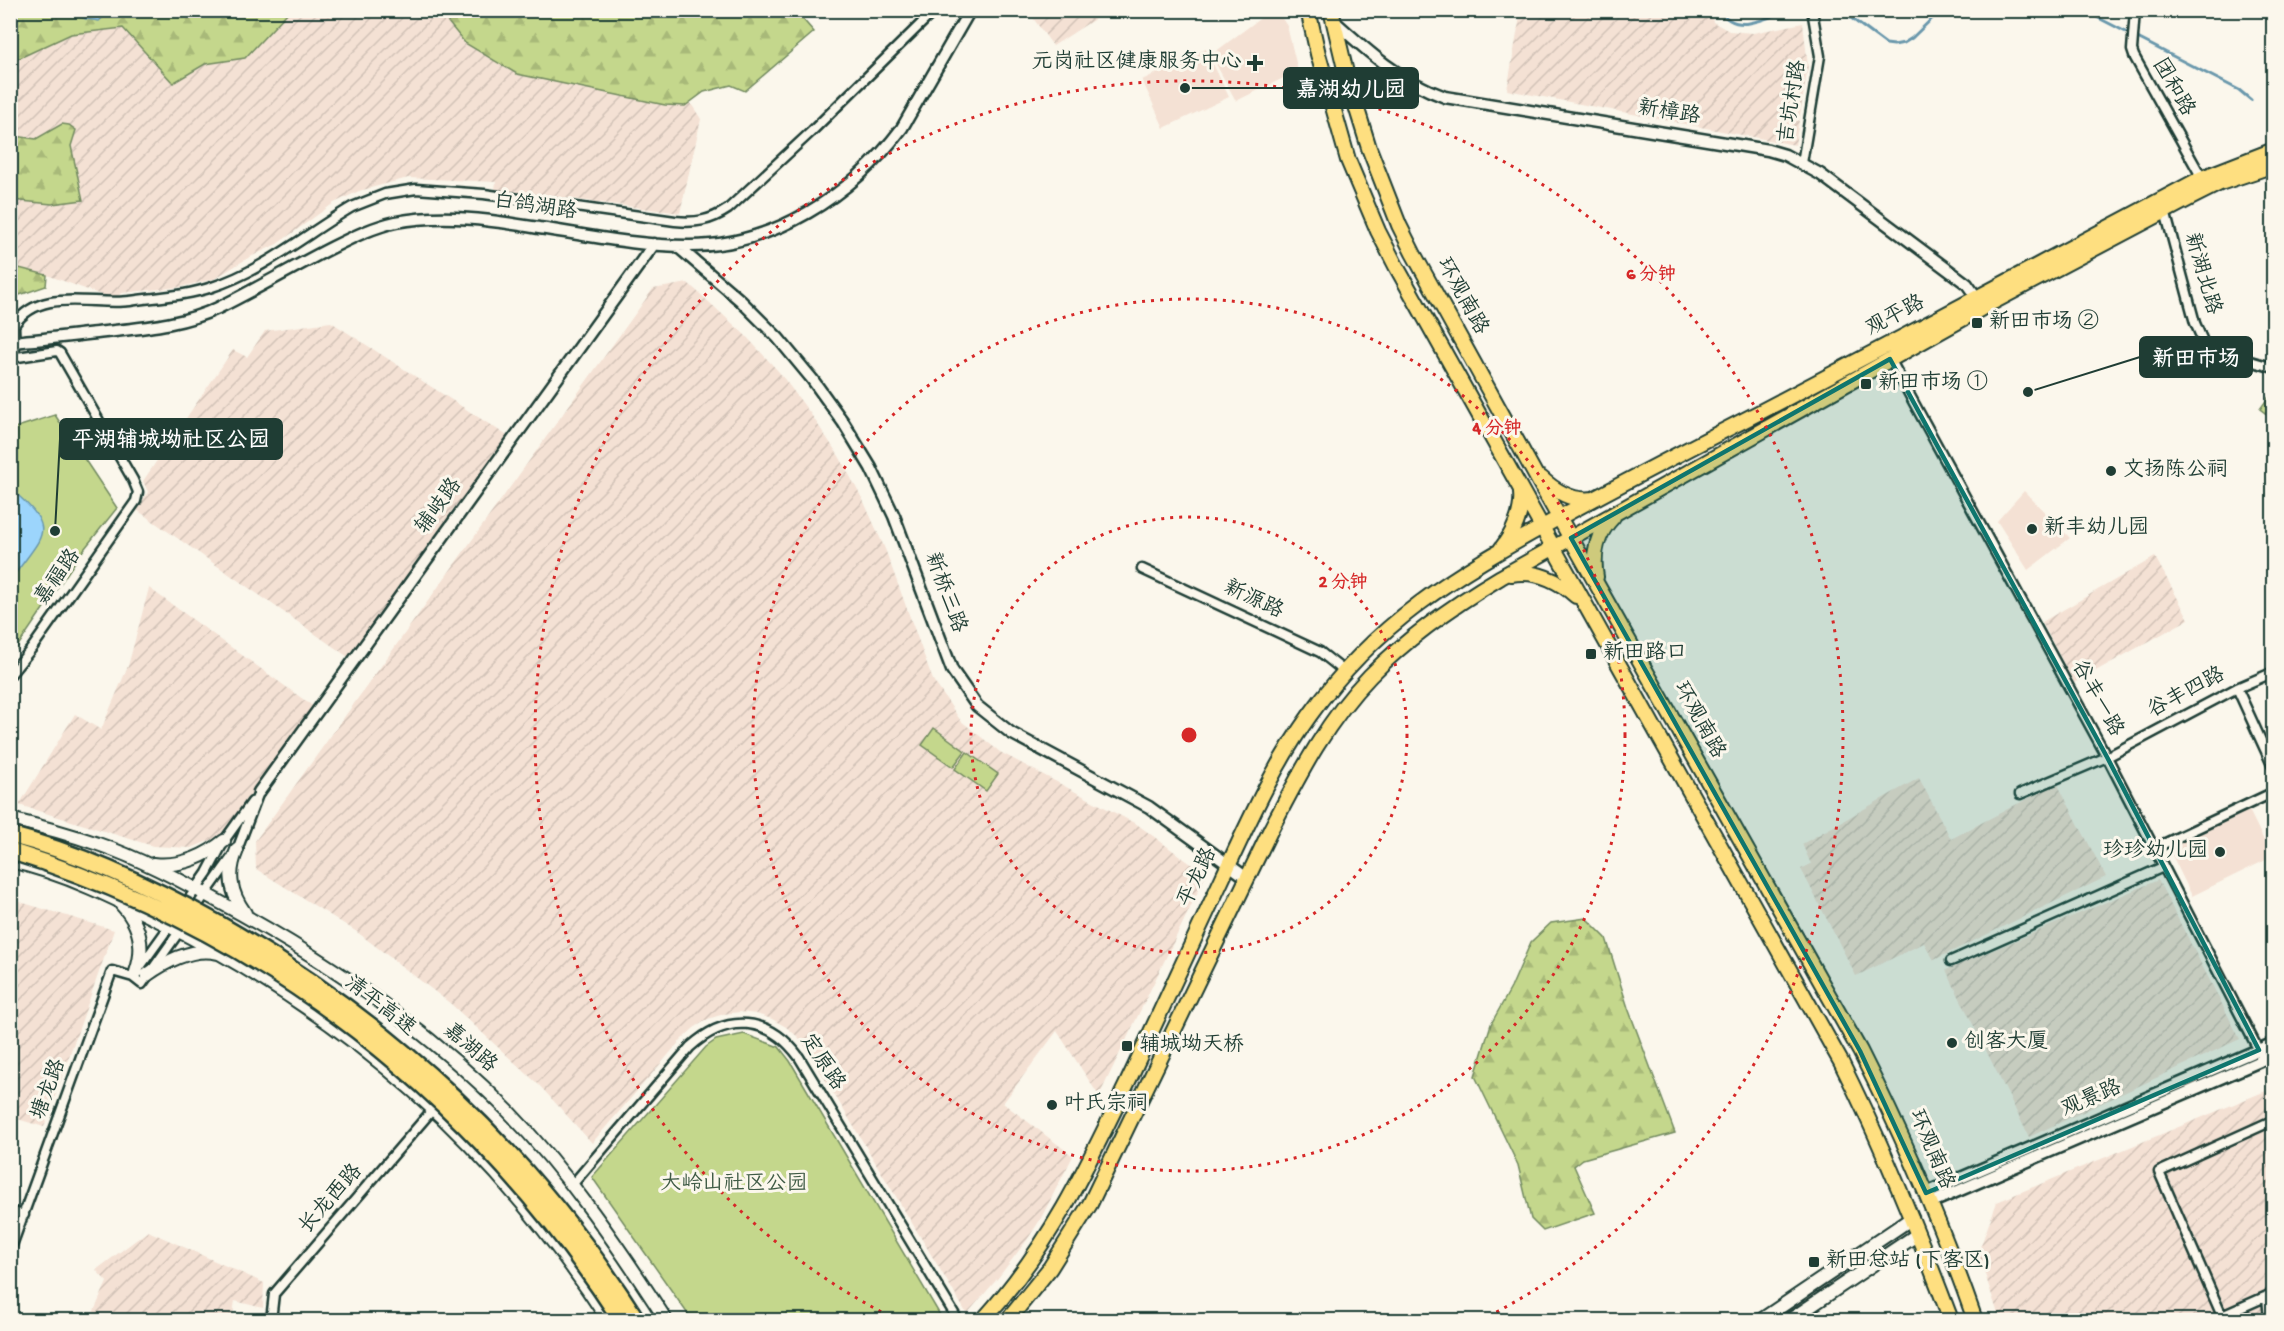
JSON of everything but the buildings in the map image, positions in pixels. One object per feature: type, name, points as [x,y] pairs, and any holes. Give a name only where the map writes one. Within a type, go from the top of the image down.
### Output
[{"type":"highway","name":"清平高速","points":[[10,835],[61,850],[168,897],[283,962],[350,1009],[434,1078],[503,1144],[583,1241],[637,1320]]},
{"type":"highway","name":"清平高速","points":[[10,850],[90,878],[175,925],[246,956],[315,999],[435,1096],[493,1154],[542,1210],[621,1320]]},
{"type":"main road","name":"环观南路","points":[[1308,10],[1341,137],[1378,231],[1521,493],[1841,1062],[1884,1152],[1951,1320]]},
{"type":"main road","name":"环观南路","points":[[1332,15],[1356,112],[1399,225],[1531,467],[1860,1051],[1887,1104],[1928,1198],[1974,1320]]},
{"type":"main road","name":"观平路","points":[[1541,528],[2202,178],[2274,150]]},
{"type":"main road","name":"观平路","points":[[1571,538],[1890,359],[2165,211],[2220,183],[2274,165]]},
{"type":"main road","points":[[1531,467],[1548,484],[1563,493],[1577,499],[1595,498]]},
{"type":"main road","points":[[1496,554],[1507,541],[1515,525],[1521,507],[1521,493]]},
{"type":"main road","points":[[1598,584],[1595,568],[1597,544],[1603,530],[1621,509]]},
{"type":"main road","name":"平龙路","points":[[983,1320],[1004,1297],[1037,1253],[1078,1185],[1229,864],[1266,788],[1293,740],[1344,671],[1397,619],[1461,574],[1541,528]]},
{"type":"main road","name":"平龙路","points":[[1008,1320],[1050,1268],[1090,1204],[1247,878],[1301,772],[1316,746],[1349,700],[1369,677],[1409,640],[1458,604],[1571,538]]},
{"type":"main road","points":[[1501,577],[1521,572],[1542,576],[1563,586],[1583,603]]},
{"type":"main road","name":"嘉湖路","points":[[10,819],[99,844],[144,863],[252,920],[348,978],[447,1056],[510,1113],[572,1185],[614,1241],[666,1320]]},
{"type":"main road","points":[[144,863],[167,865],[188,861],[207,853],[224,841]]},
{"type":"main road","points":[[237,850],[231,869],[232,888],[239,906],[252,920]]},
{"type":"main road","points":[[10,861],[49,873],[175,925],[333,1024],[434,1108],[459,1132],[541,1226],[608,1320]]},
{"type":"main road","points":[[118,901],[132,916],[139,933],[140,977]]},
{"type":"main road","points":[[140,977],[167,962],[186,955],[204,952],[224,954]]},
{"type":"main road","points":[[1761,1320],[1912,1218]]},
{"type":"main road","points":[[1790,1320],[1918,1234]]},
{"type":"street","points":[[13,358],[14,325],[47,302],[60,299],[117,303],[212,287],[250,270],[352,207],[402,190],[424,189],[484,194],[675,221],[704,222],[717,217],[736,201],[812,131],[934,10]]},
{"type":"street","name":"白鸽湖路","points":[[12,342],[158,326],[199,316],[372,229],[415,219],[439,217],[491,220],[676,246],[714,244],[752,236],[793,221],[838,194],[873,162],[902,128],[970,10]]},
{"type":"street","name":"团和路","points":[[2135,10],[2132,50],[2137,63],[2202,178]]},
{"type":"street","name":"吉坑村路","points":[[1802,163],[1820,56],[1813,14]]},
{"type":"street","name":"新樟路","points":[[1332,15],[1391,71],[1416,86],[1445,97],[1768,150],[1802,163],[1967,284],[1977,298]]},
{"type":"street","name":"新湖北路","points":[[2165,211],[2195,323],[2206,348],[2273,368]]},
{"type":"street","name":"辅岐路","points":[[259,792],[654,244]]},
{"type":"street","name":"新桥三路","points":[[676,246],[740,300],[778,338],[843,422],[871,468],[894,516],[949,663],[959,682],[977,706],[1011,734],[1149,807],[1247,878]]},
{"type":"street","name":"嘉福路","points":[[10,675],[32,648],[138,496],[137,487],[62,354],[57,351],[13,358]]},
{"type":"street","name":"谷丰一路","points":[[1890,359],[2107,757],[2163,867],[2265,1054]]},
{"type":"street","name":"新源路","points":[[1142,569],[1320,652],[1344,671]]},
{"type":"street","name":"谷丰四路","points":[[2020,794],[2107,757],[2236,688],[2274,672]]},
{"type":"street","points":[[2236,688],[2274,769]]},
{"type":"street","points":[[175,925],[201,892],[207,873],[224,841],[259,792]]},
{"type":"street","points":[[140,977],[175,925],[237,850],[259,792]]},
{"type":"street","points":[[2155,848],[2274,792]]},
{"type":"street","points":[[1951,961],[2163,867]]},
{"type":"street","name":"塘龙路","points":[[10,1251],[112,971],[140,977]]},
{"type":"street","name":"定原路","points":[[572,1185],[700,1037],[712,1029],[726,1025],[754,1025],[768,1029],[790,1045],[799,1057],[958,1320]]},
{"type":"street","name":"观景路","points":[[1928,1198],[2265,1054],[2274,1043]]},
{"type":"street","name":"长龙西路","points":[[271,1320],[274,1294],[434,1108]]},
{"type":"street","points":[[2269,1320],[2270,1294],[2222,1316],[2158,1172],[2274,1120]]},
{"type":"street","points":[[10,1211],[24,1215]]},
{"type":"highlighted area","points":[[1890,359],[2107,757],[2259,1050],[1926,1193],[1860,1051],[1571,538]]},
{"type":"shaded area","points":[[289,11],[439,11],[465,43],[597,90],[665,105],[685,106],[690,102],[701,119],[680,213],[495,189],[496,182],[408,178],[359,191],[334,203],[277,244],[248,258],[214,279],[180,287],[121,293],[115,300],[47,275],[11,266],[10,200],[52,204],[75,166],[71,146],[76,130],[69,125],[62,124],[36,139],[15,136],[11,131],[11,62],[71,34],[123,28],[173,83],[205,64],[245,58]]},
{"type":"shaded area","points":[[1028,11],[1107,11],[1053,46]]},
{"type":"shaded area","name":"元岗社区健康服务中心","points":[[1270,11],[1277,11],[1287,26],[1298,71],[1236,101],[1211,55]]},
{"type":"shaded area","points":[[1521,11],[1710,11],[1713,22],[1729,31],[1753,33],[1803,23],[1808,66],[1795,145],[1507,90]]},
{"type":"shaded area","points":[[1206,49],[1229,97],[1164,128],[1142,80]]},
{"type":"shaded area","points":[[688,283],[744,334],[779,372],[839,456],[864,502],[885,549],[933,680],[961,721],[1000,752],[1138,825],[1206,875],[1099,1096],[1057,1031],[1003,1103],[1073,1156],[1027,1240],[967,1314],[808,1051],[799,1038],[786,1027],[772,1019],[740,1012],[708,1019],[682,1039],[592,1143],[539,1085],[451,1004],[357,932],[256,869],[255,841],[653,289]]},
{"type":"shaded area","points":[[331,322],[509,437],[351,659],[137,510],[148,492],[143,481],[233,350],[247,357],[265,331]]},
{"type":"shaded area","name":"新丰幼儿园","points":[[2024,491],[2070,538],[2028,570],[1997,521]]},
{"type":"shaded area","points":[[2155,557],[2189,619],[2074,683],[2042,622]]},
{"type":"shaded area","points":[[149,588],[314,707],[221,836],[191,848],[153,846],[19,805],[75,714],[101,730],[128,666]]},
{"type":"shaded area","points":[[1919,778],[1951,839],[2057,783],[2106,877],[1934,960],[1924,943],[1856,976],[1801,869],[1811,864],[1802,844]]},
{"type":"shaded area","name":"珍珍幼儿园","points":[[2248,808],[2272,857],[2192,896],[2168,847]]},
{"type":"shaded area","points":[[2158,880],[2240,1039],[2029,1137],[1946,970]]},
{"type":"shaded area","points":[[10,899],[114,930],[44,1127],[11,1117]]},
{"type":"shaded area","points":[[2273,1088],[2273,1320],[2000,1320],[1978,1253],[1997,1202]]},
{"type":"shaded area","points":[[148,1231],[264,1283],[263,1308],[235,1301],[232,1320],[90,1320],[107,1282],[96,1270]]},
{"type":"green space","points":[[11,11],[289,11],[245,58],[205,64],[173,83],[123,28],[71,34],[11,62]]},
{"type":"green space","points":[[439,11],[802,11],[800,16],[814,32],[745,91],[731,85],[704,92],[685,106],[665,105],[517,74],[465,43]]},
{"type":"green space","points":[[62,124],[69,125],[76,130],[71,146],[83,200],[52,204],[11,200],[11,131],[15,136],[36,139]]},
{"type":"green space","points":[[11,266],[47,275],[46,286],[11,298]]},
{"type":"green space","points":[[2273,391],[2273,419],[2260,409]]},
{"type":"green space","points":[[55,415],[117,508],[81,553],[11,656],[11,429]]},
{"type":"green space","points":[[934,728],[965,751],[953,767],[922,745]]},
{"type":"green space","points":[[967,752],[998,774],[986,791],[955,769]]},
{"type":"green space","points":[[1586,918],[1606,938],[1628,1008],[1675,1133],[1583,1159],[1574,1166],[1595,1213],[1543,1231],[1531,1219],[1518,1165],[1475,1076],[1491,1024],[1511,988],[1531,942],[1551,923]]},
{"type":"green space","name":"大岭山社区公园","points":[[744,1034],[779,1047],[790,1061],[943,1320],[692,1320],[592,1177],[706,1047],[716,1040]]},
{"type":"water","points":[[65,11],[110,11],[99,21]]},
{"type":"water","points":[[11,489],[27,503],[36,515],[41,525],[41,533],[38,542],[11,580]]},
{"type":"waterway","points":[[1720,10],[1726,18],[1743,24],[1788,10]]},
{"type":"waterway","points":[[1835,10],[1851,18],[1886,44],[1894,45],[1912,38],[1941,10]]},
{"type":"waterway","points":[[2083,10],[2239,90],[2251,100]]},
{"type":"place","name":"元岗社区健康服务中心","points":[[1255,63]]},
{"type":"place","name":"嘉湖幼儿园","points":[[1185,88]]},
{"type":"place","name":"新田市场 ②","points":[[1977,323]]},
{"type":"place","name":"新田市场 ①","points":[[1866,384]]},
{"type":"place","name":"新田市场","points":[[2028,392]]},
{"type":"place","name":"文扬陈公祠","points":[[2111,471]]},
{"type":"place","name":"新丰幼儿园","points":[[2032,529]]},
{"type":"place","name":"平湖辅城坳社区公园","points":[[55,531]]},
{"type":"place","name":"新田路口","points":[[1591,654]]},
{"type":"place","name":"珍珍幼儿园","points":[[2220,852]]},
{"type":"place","name":"创客大厦","points":[[1952,1043]]},
{"type":"place","name":"辅城坳天桥","points":[[1127,1046]]},
{"type":"place","name":"叶氏宗祠","points":[[1052,1105]]},
{"type":"place","name":"新田总站 (下客区)","points":[[1814,1262]]}]
